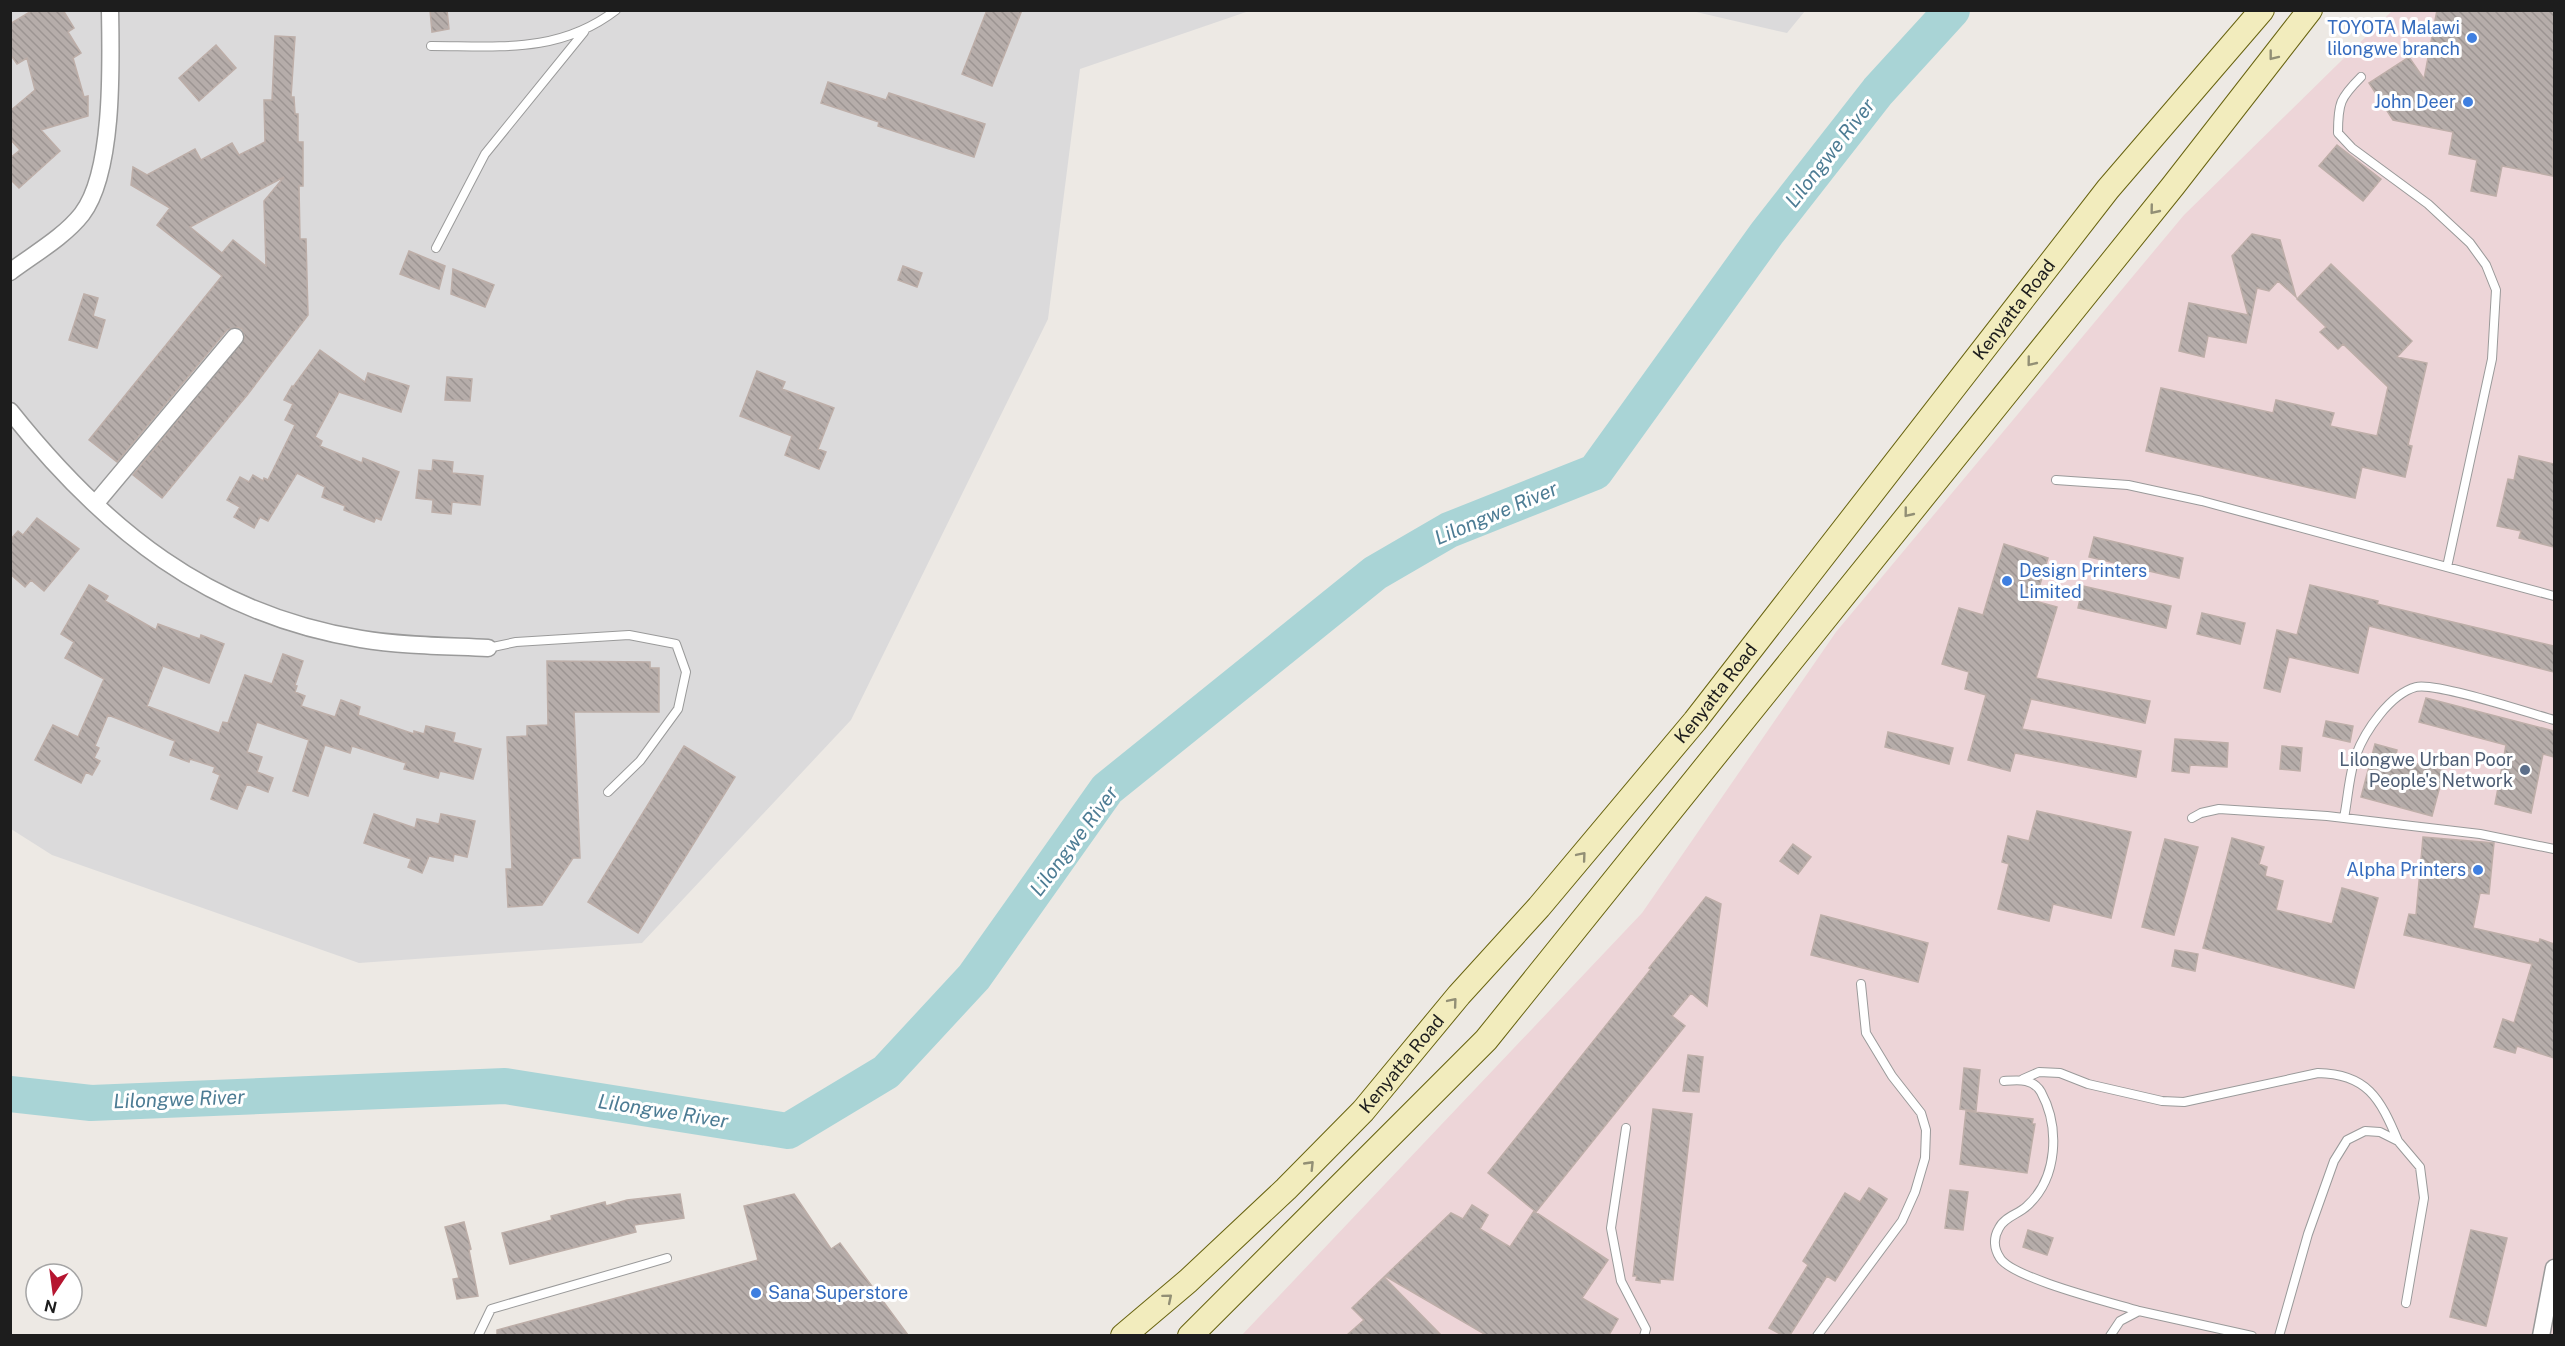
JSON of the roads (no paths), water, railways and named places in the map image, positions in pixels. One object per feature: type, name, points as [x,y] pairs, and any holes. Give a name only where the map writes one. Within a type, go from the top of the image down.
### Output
[{"type":"main road","name":"Kenyatta Road","points":[[1124,1335],[1188,1281],[1270,1205],[1363,1111],[1459,995],[1539,907],[1695,721],[2108,189],[2262,10]]},
{"type":"main road","name":"Kenyatta Road","points":[[1190,1335],[1486,1040],[2173,186],[2310,10]]},
{"type":"street","points":[[10,272],[70,227],[83,213],[99,183],[108,121],[110,10]]},
{"type":"street","points":[[95,504],[235,337]]},
{"type":"street","points":[[10,411],[67,477],[95,504],[160,560],[208,590],[288,623],[358,639],[388,643],[488,648]]},
{"type":"street","points":[[2541,1335],[2554,1268]]},
{"type":"lane","points":[[436,248],[485,154],[584,32],[616,10]]},
{"type":"lane","points":[[431,46],[523,46],[584,32]]},
{"type":"lane","points":[[2361,77],[2347,91],[2338,108],[2338,133],[2352,148],[2428,204],[2469,243],[2486,265],[2496,290],[2492,359],[2446,567]]},
{"type":"lane","points":[[2056,480],[2128,485],[2202,501],[2554,596]]},
{"type":"lane","points":[[488,648],[516,642],[629,635],[676,644],[686,672],[678,709],[640,761],[608,792]]},
{"type":"lane","points":[[2344,818],[2356,755],[2377,718],[2397,696],[2417,687],[2439,688],[2554,720]]},
{"type":"lane","points":[[2192,818],[2201,813],[2219,809],[2344,818],[2480,834],[2554,849]]},
{"type":"lane","points":[[1817,1335],[1902,1221],[1915,1192],[1925,1158],[1926,1130],[1921,1113],[1892,1076],[1866,1033],[1861,984]]},
{"type":"lane","points":[[2004,1082],[2023,1079],[2039,1072],[2060,1073],[2099,1087],[2162,1101],[2184,1102],[2318,1073],[2338,1074],[2360,1082],[2385,1111],[2398,1140],[2420,1167],[2424,1198],[2406,1303]]},
{"type":"lane","points":[[2023,1079],[2039,1089],[2049,1110],[2054,1134],[2053,1153],[2038,1195],[2026,1208],[1999,1227],[1994,1245],[2001,1260],[2016,1270],[2041,1280],[2139,1311],[2252,1335]]},
{"type":"lane","points":[[1626,1128],[1611,1228],[1621,1281],[1646,1329],[1644,1335]]},
{"type":"lane","points":[[2279,1335],[2334,1161],[2347,1140],[2365,1131],[2380,1132],[2398,1140]]},
{"type":"lane","points":[[478,1335],[491,1309],[667,1258]]},
{"type":"lane","points":[[2110,1335],[2120,1321],[2139,1311]]},
{"type":"waterway","name":"Lilongwe River","points":[[10,1094],[91,1103],[505,1086],[788,1131],[886,1072],[974,977],[1107,789],[1375,573],[1449,530],[1595,472],[1767,233],[1878,91],[1952,10]]},
{"type":"place","name":"TOYOTA Malawi lilongwe branch","points":[[2472,38]]},
{"type":"place","name":"John Deer","points":[[2468,102]]},
{"type":"place","name":"Design Printers Limited","points":[[2007,581]]},
{"type":"place","name":"Lilongwe Urban Poor People's Network","points":[[2525,770]]},
{"type":"place","name":"Alpha Printers","points":[[2478,870]]},
{"type":"place","name":"Sana Superstore","points":[[756,1293]]}]
